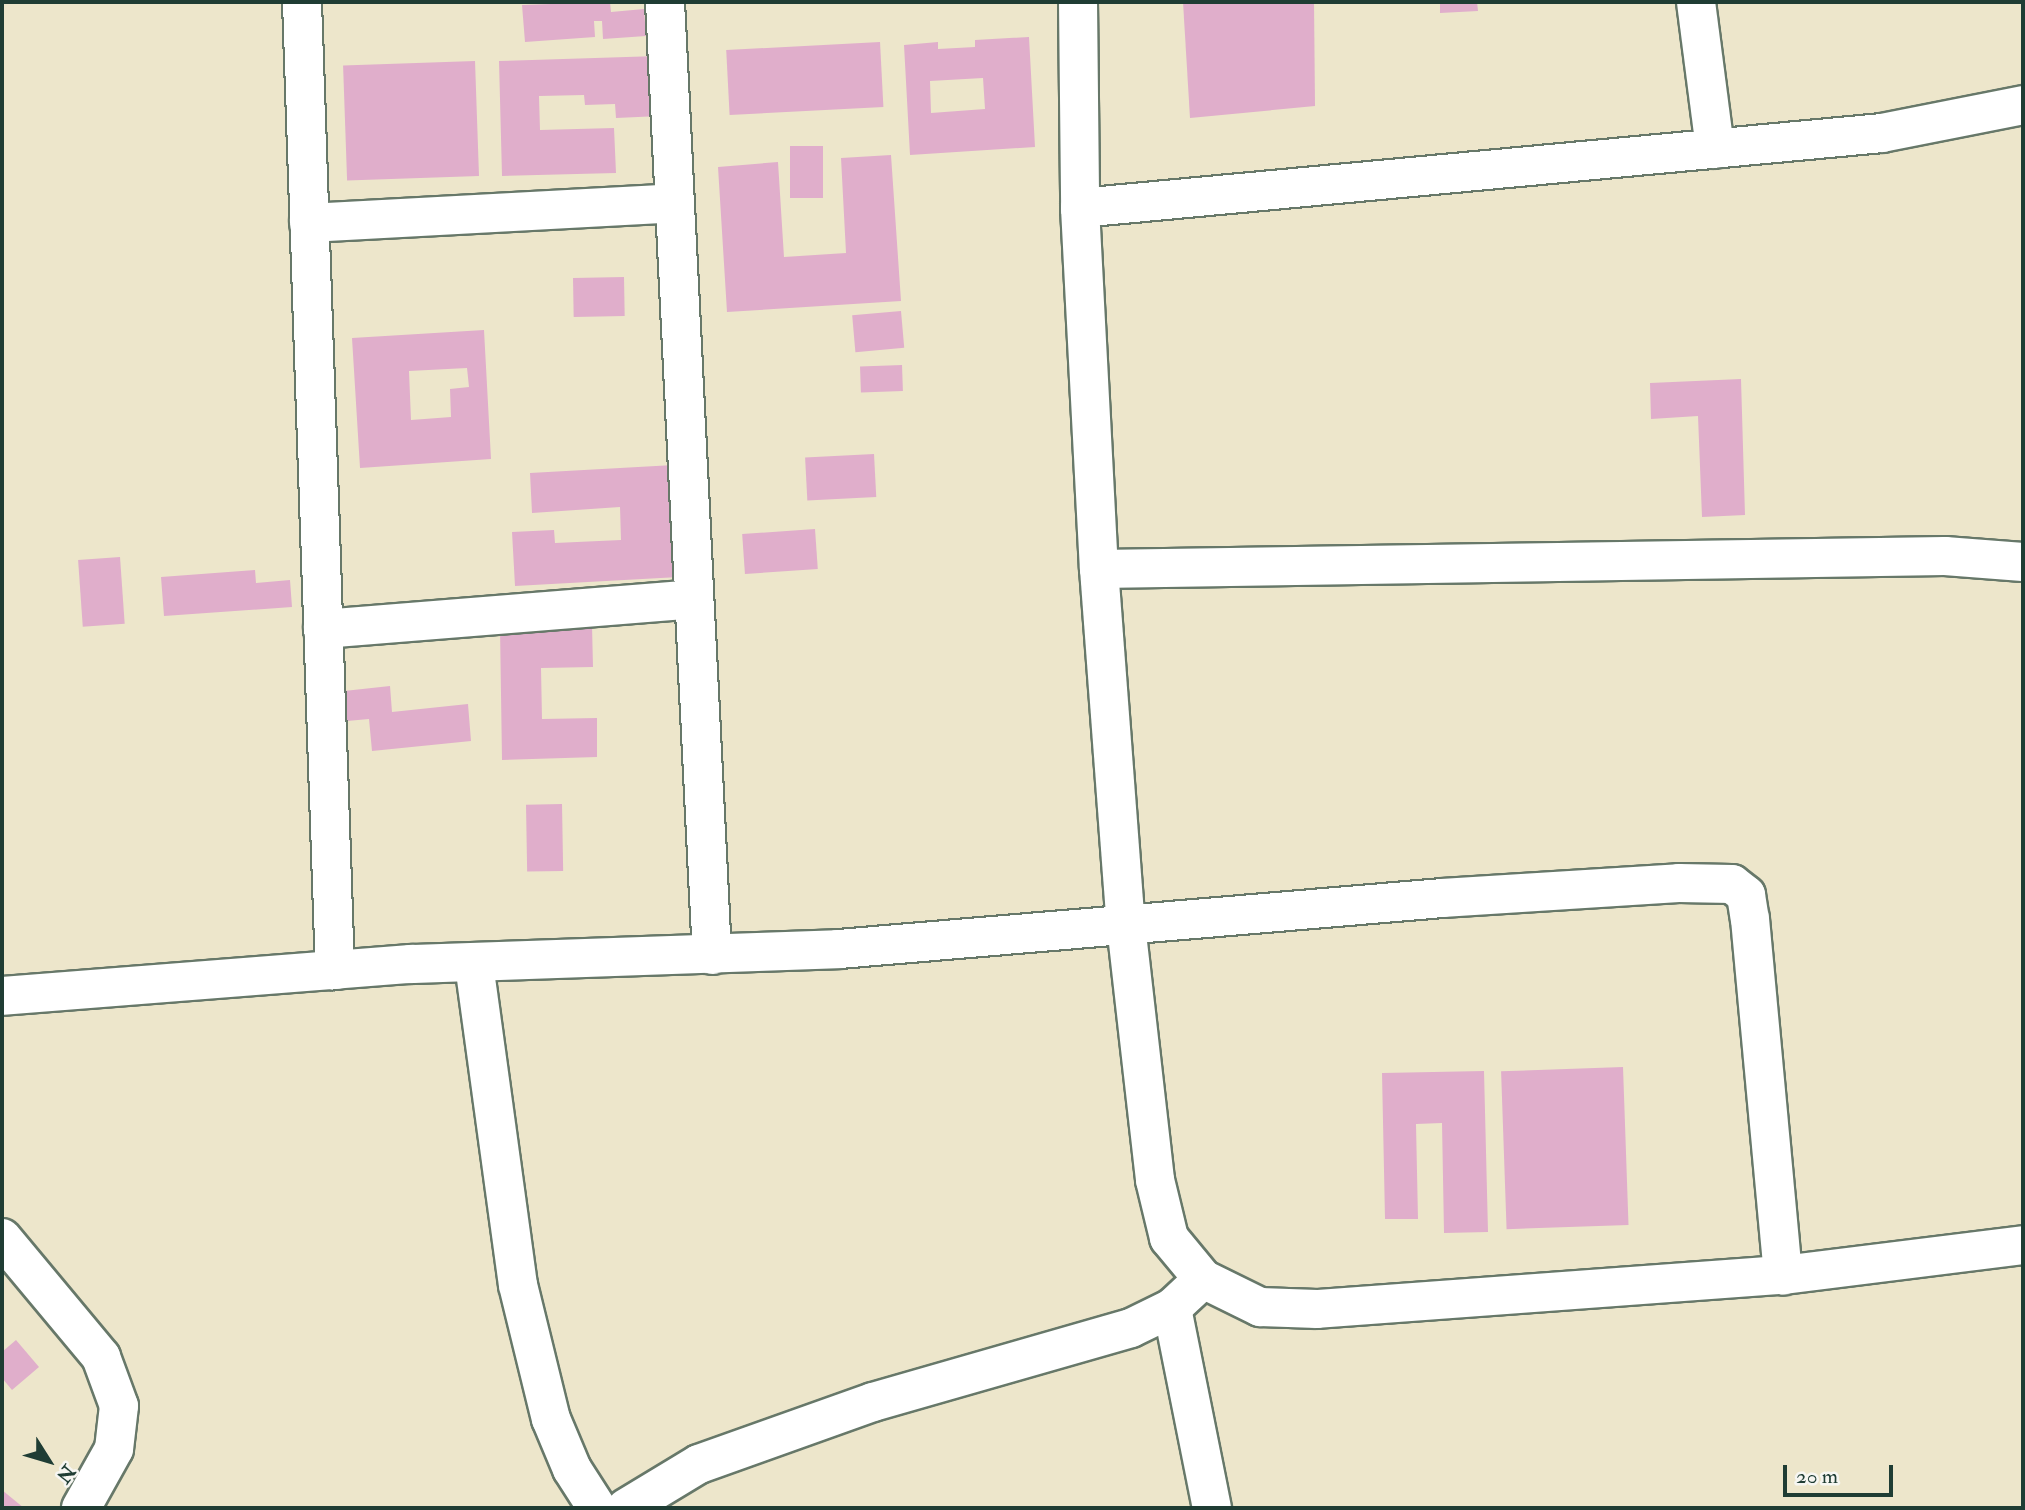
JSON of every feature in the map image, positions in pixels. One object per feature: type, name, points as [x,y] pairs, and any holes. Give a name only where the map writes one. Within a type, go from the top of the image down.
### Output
[{"type":"street","points":[[302,2],[335,970]]},
{"type":"street","points":[[665,2],[712,956]]},
{"type":"street","points":[[1078,2],[1080,208],[1099,569],[1126,925],[1156,1180],[1169,1238],[1203,1279],[1260,1307],[1317,1309],[1783,1275],[2023,1245]]},
{"type":"street","points":[[1696,2],[1715,149]]},
{"type":"street","points":[[1080,208],[1881,133],[2023,105]]},
{"type":"street","points":[[309,223],[674,203]]},
{"type":"street","points":[[1099,569],[1945,556],[2023,562]]},
{"type":"street","points":[[323,629],[693,599]]},
{"type":"street","points":[[2,996],[335,970],[712,956],[1470,896],[1679,883],[1732,884],[1746,895],[1750,919],[1783,1275]]},
{"type":"street","points":[[474,964],[518,1285],[551,1419],[572,1469],[597,1508]]},
{"type":"street","points":[[2,1238],[101,1357],[119,1406],[114,1449],[81,1508]]},
{"type":"street","points":[[626,1508],[699,1464],[873,1402],[1131,1328],[1172,1308],[1203,1279]]},
{"type":"street","points":[[1172,1308],[1212,1508]]},
{"type":"building","points":[[610,2],[611,12],[644,9],[646,36],[603,39],[602,21],[594,21],[595,37],[525,42],[522,5]]},
{"type":"building","points":[[1183,2],[1314,2],[1315,106],[1190,118]]},
{"type":"building","points":[[1440,2],[1477,2],[1478,11],[1440,13]]},
{"type":"building","points":[[1029,37],[1035,147],[910,155],[904,45],[938,42],[938,49],[975,47],[975,40]],"holes":[[[983,78],[985,109],[931,113],[930,81]]]},
{"type":"building","points":[[880,42],[883,107],[730,115],[726,50]]},
{"type":"building","points":[[658,56],[660,116],[616,118],[615,104],[585,105],[584,95],[539,96],[540,130],[614,128],[616,173],[502,176],[499,61]]},
{"type":"building","points":[[475,61],[479,176],[347,181],[343,66]]},
{"type":"building","points":[[790,146],[823,146],[823,198],[790,198]]},
{"type":"building","points":[[891,155],[901,301],[727,312],[718,167],[778,162],[784,257],[846,253],[841,158]]},
{"type":"building","points":[[624,277],[625,316],[574,317],[573,278]]},
{"type":"building","points":[[901,311],[904,348],[855,352],[852,315]]},
{"type":"building","points":[[484,330],[491,459],[360,468],[352,338]],"holes":[[[467,368],[469,387],[450,389],[451,417],[411,420],[409,371]]]},
{"type":"building","points":[[902,365],[903,391],[861,392],[860,366]]},
{"type":"building","points":[[1741,379],[1745,515],[1702,517],[1698,416],[1651,419],[1650,383]]},
{"type":"building","points":[[874,454],[876,497],[807,501],[805,458]]},
{"type":"building","points":[[674,465],[679,577],[515,586],[512,532],[554,530],[555,543],[621,540],[620,507],[532,513],[530,473]]},
{"type":"building","points":[[815,529],[818,569],[745,574],[742,534]]},
{"type":"building","points":[[120,557],[125,624],[83,627],[78,560]]},
{"type":"building","points":[[255,570],[256,583],[290,580],[292,607],[164,616],[161,577]]},
{"type":"building","points":[[592,625],[593,667],[541,668],[542,719],[597,718],[597,757],[502,760],[500,628]]},
{"type":"building","points":[[390,686],[392,712],[468,704],[471,741],[372,751],[369,719],[347,721],[344,691]]},
{"type":"building","points":[[562,804],[563,871],[527,872],[526,805]]},
{"type":"building","points":[[1623,1067],[1629,1225],[1507,1229],[1501,1071]]},
{"type":"building","points":[[1484,1071],[1488,1232],[1444,1233],[1442,1123],[1416,1124],[1418,1219],[1385,1219],[1382,1073]]},
{"type":"building","points":[[16,1340],[39,1367],[12,1390],[2,1378],[2,1352]]},
{"type":"building","points":[[2,1490],[24,1508],[2,1508]]}]
